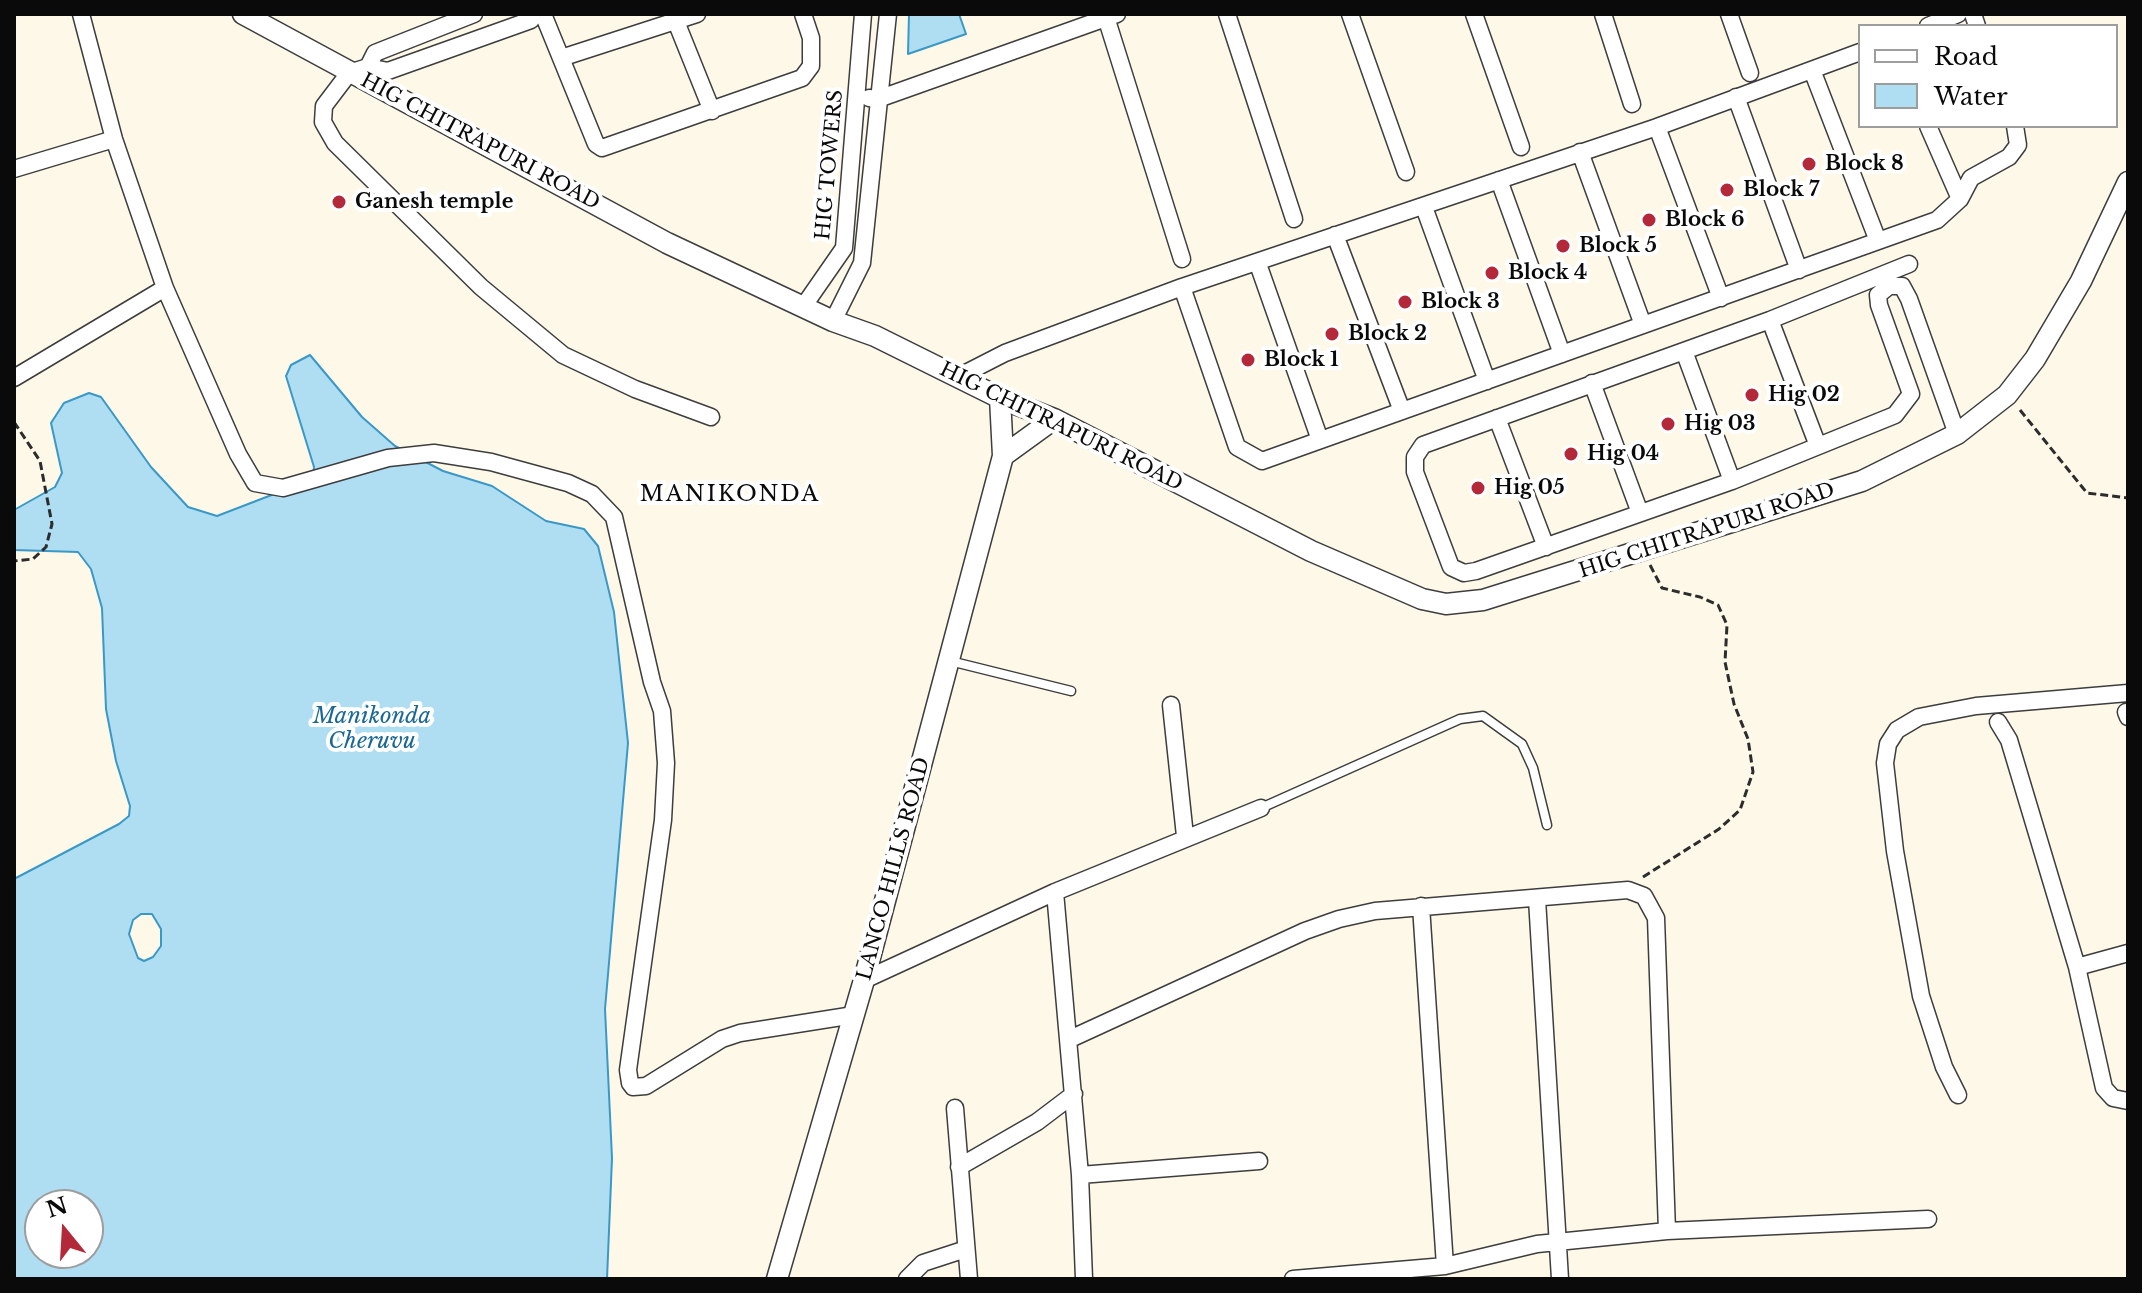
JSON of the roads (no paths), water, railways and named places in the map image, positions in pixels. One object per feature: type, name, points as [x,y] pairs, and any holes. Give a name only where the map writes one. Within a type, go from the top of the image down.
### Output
[{"type":"street","points":[[81,14],[114,139],[165,288],[238,454],[255,483],[283,488],[388,458],[434,453],[499,463],[568,483],[592,494],[614,517],[665,724],[663,820],[628,1070],[633,1087],[646,1086],[732,1036],[854,1015]]},
{"type":"street","name":"HIG CHITRAPURI ROAD","points":[[243,14],[358,70],[667,243],[833,321],[875,336],[1000,398],[1054,419],[1311,551],[1422,599],[1446,604],[1483,600],[1644,553],[1862,481],[1957,434],[2007,395],[2035,359],[2081,281],[2128,182]]},
{"type":"street","points":[[474,14],[375,53],[324,106],[323,122],[335,143],[481,287],[563,355],[635,389],[711,417]]},
{"type":"street","points":[[358,70],[388,71],[531,20],[530,14]]},
{"type":"street","points":[[543,14],[596,144],[602,148],[802,78],[811,66],[811,38],[803,14]]},
{"type":"street","points":[[561,58],[674,18],[697,14]]},
{"type":"street","name":"HIG TOWERS","points":[[803,307],[844,248],[863,14]]},
{"type":"street","points":[[833,321],[862,263],[888,14]]},
{"type":"street","points":[[1227,14],[1294,219]]},
{"type":"street","points":[[1350,14],[1406,172]]},
{"type":"street","points":[[1474,14],[1521,147]]},
{"type":"street","points":[[1603,14],[1632,104]]},
{"type":"street","points":[[1729,14],[1750,73]]},
{"type":"street","points":[[1933,24],[1958,14]]},
{"type":"street","points":[[856,96],[878,99],[1110,15],[1182,259]]},
{"type":"street","points":[[674,18],[712,111]]},
{"type":"street","points":[[958,377],[1005,353],[1182,287],[1258,264],[1335,235],[1657,127],[1858,53]]},
{"type":"street","points":[[1812,70],[1878,241]]},
{"type":"street","points":[[1736,97],[1799,270]]},
{"type":"street","points":[[1657,127],[1721,298]]},
{"type":"street","points":[[1929,128],[1960,199]]},
{"type":"street","points":[[1182,287],[1237,447],[1262,461],[1937,220],[1960,199],[1971,178],[2009,157],[2018,145],[2015,128]]},
{"type":"street","points":[[14,169],[114,139]]},
{"type":"street","points":[[1580,152],[1643,325]]},
{"type":"street","points":[[1499,180],[1562,354]]},
{"type":"street","points":[[1424,207],[1487,381]]},
{"type":"street","points":[[1335,235],[1402,411]]},
{"type":"street","points":[[1258,264],[1320,440]]},
{"type":"street","points":[[1909,264],[1770,320],[1423,445],[1415,457],[1415,472],[1451,567],[1464,573],[1732,481],[1895,415],[1911,394],[1879,305],[1878,295],[1889,286],[1902,286],[1957,434]]},
{"type":"street","points":[[14,378],[165,288]]},
{"type":"street","points":[[1770,320],[1818,446]]},
{"type":"street","points":[[1684,351],[1732,481]]},
{"type":"street","points":[[1592,383],[1640,513]]},
{"type":"street","name":"LANCO HILLS ROAD","points":[[777,1279],[864,980],[1003,456],[1000,398]]},
{"type":"street","points":[[1497,418],[1546,547]]},
{"type":"street","points":[[1003,456],[1054,419]]},
{"type":"street","points":[[1958,1095],[1944,1067],[1921,996],[1895,851],[1885,763],[1888,744],[1897,730],[1919,717],[1976,706],[2128,693]]},
{"type":"street","points":[[1171,705],[1185,836]]},
{"type":"street","points":[[1998,722],[2009,740],[2077,967],[2104,1088],[2113,1098],[2128,1101]]},
{"type":"street","points":[[864,980],[1055,892],[1185,836],[1261,808]]},
{"type":"street","points":[[1070,1039],[1305,931],[1375,911],[1628,890],[1644,896],[1656,918],[1667,1231]]},
{"type":"street","points":[[1055,892],[1070,1039],[1084,1279]]},
{"type":"street","points":[[1537,899],[1560,1279]]},
{"type":"street","points":[[1421,906],[1445,1266]]},
{"type":"street","points":[[2077,967],[2128,953]]},
{"type":"street","points":[[959,1167],[1037,1122],[1074,1094]]},
{"type":"street","points":[[955,1108],[969,1279]]},
{"type":"street","points":[[1080,1175],[1259,1161]]},
{"type":"street","points":[[1293,1279],[1445,1266],[1556,1241],[1667,1231],[1928,1219]]},
{"type":"street","points":[[907,1279],[923,1263],[966,1249]]},
{"type":"lane","points":[[950,660],[1071,691]]},
{"type":"lane","points":[[1261,808],[1460,719],[1483,716],[1522,744],[1533,768],[1547,825]]},
{"type":"water","points":[[909,14],[959,14],[966,34],[908,54]]},
{"type":"water","name":"Manikonda Cheruvu","points":[[310,355],[362,417],[395,446],[443,471],[492,486],[546,521],[584,529],[598,546],[614,612],[628,743],[605,1009],[612,1158],[607,1279],[14,1279],[14,879],[119,824],[129,816],[130,806],[116,761],[106,709],[102,608],[91,569],[78,552],[14,550],[14,510],[55,487],[62,473],[51,423],[64,403],[89,393],[101,397],[151,467],[188,507],[217,516],[308,481],[313,477],[314,467],[286,376],[291,365]],"holes":[[[141,914],[152,914],[161,929],[161,946],[153,957],[144,961],[138,958],[129,934],[133,920]]]},
{"type":"place","name":"Block 8","points":[[1809,164]]},
{"type":"place","name":"Block 7","points":[[1727,190]]},
{"type":"place","name":"Ganesh temple","points":[[339,202]]},
{"type":"place","name":"Block 6","points":[[1649,220]]},
{"type":"place","name":"Block 5","points":[[1563,246]]},
{"type":"place","name":"Block 4","points":[[1492,273]]},
{"type":"place","name":"Block 3","points":[[1405,302]]},
{"type":"place","name":"Block 2","points":[[1332,334]]},
{"type":"place","name":"Block 1","points":[[1248,360]]},
{"type":"place","name":"Hig 02","points":[[1752,395]]},
{"type":"place","name":"Hig 03","points":[[1668,424]]},
{"type":"place","name":"Hig 04","points":[[1571,454]]},
{"type":"place","name":"Hig 05","points":[[1478,488]]},
{"type":"district","name":"MANIKONDA","points":[[730,495]]}]
